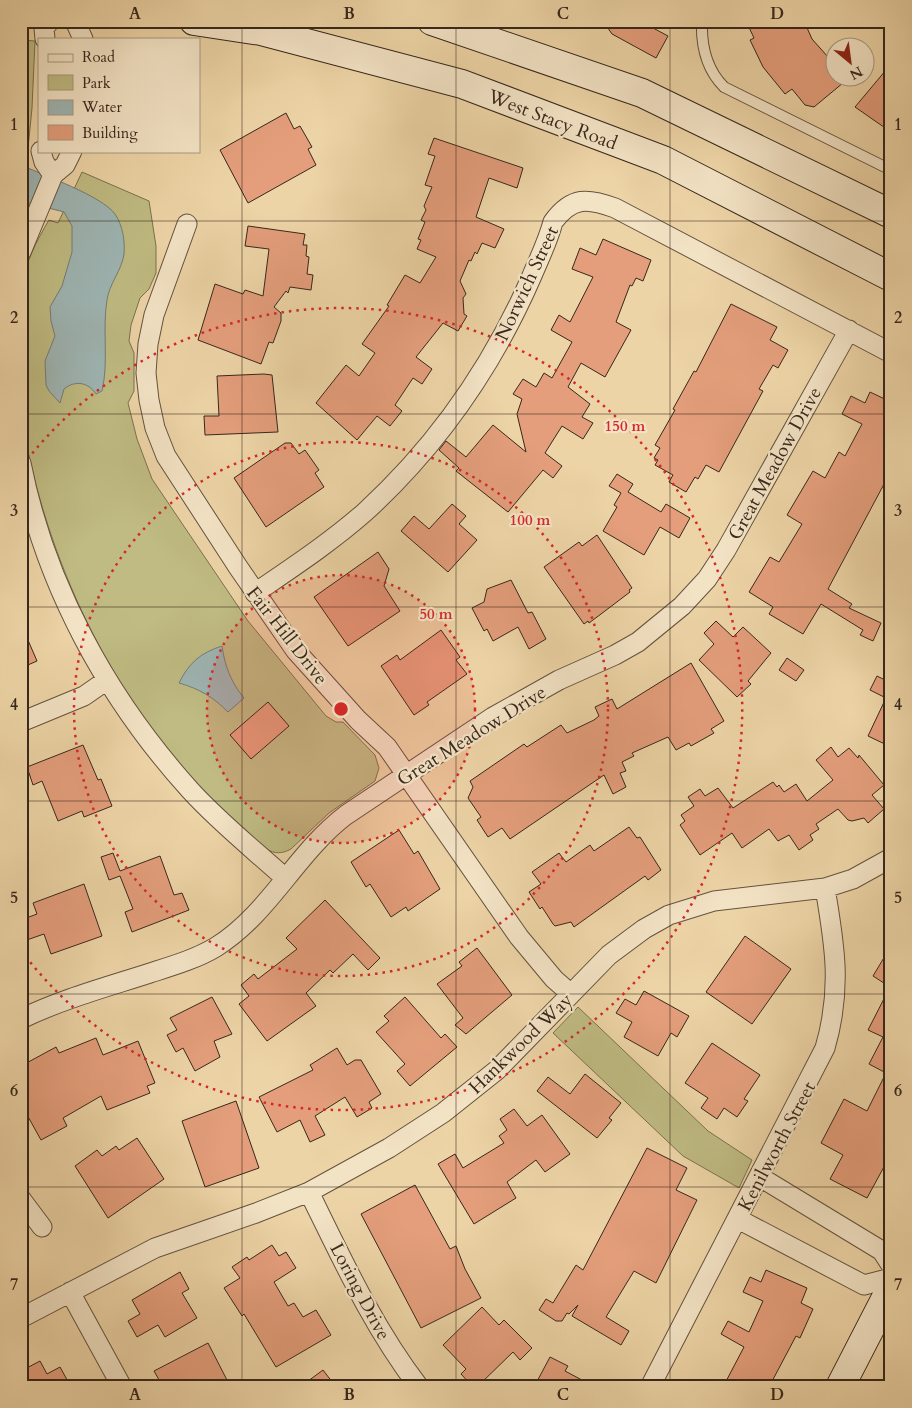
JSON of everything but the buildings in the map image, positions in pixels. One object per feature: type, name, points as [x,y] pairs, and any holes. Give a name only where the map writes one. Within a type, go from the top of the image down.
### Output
[{"type":"main road","name":"West Stacy Road","points":[[194,21],[261,31],[462,84],[663,160],[891,277]]},
{"type":"main road","points":[[432,21],[642,93],[891,214]]},
{"type":"main road","points":[[840,1387],[891,1288]]},
{"type":"street","points":[[45,38],[44,28],[50,21]]},
{"type":"street","points":[[76,21],[83,38]]},
{"type":"street","points":[[41,152],[44,162],[53,174]]},
{"type":"street","points":[[21,252],[53,174],[65,165],[72,152]]},
{"type":"street","name":"Norwich Street","points":[[255,593],[320,548],[364,512],[436,438],[490,360],[518,308],[553,222],[571,204],[583,200],[595,201],[615,208],[891,353]]},
{"type":"street","name":"Fair Hill Drive","points":[[186,224],[154,315],[148,344],[146,373],[149,400],[155,428],[166,456],[255,593],[296,651],[358,720],[387,747],[519,937],[554,979],[571,994]]},
{"type":"street","name":"Great Meadow Drive","points":[[21,1019],[64,1002],[189,960],[216,947],[242,928],[265,905],[324,832],[493,716],[531,695],[615,656],[638,642],[682,606],[707,578],[726,550],[850,330]]},
{"type":"street","points":[[21,463],[35,518],[53,570],[85,643],[107,680],[127,711],[191,790],[221,821],[285,878]]},
{"type":"street","points":[[21,722],[76,699],[107,680]]},
{"type":"street","name":"Hankwood Way","points":[[21,1318],[155,1248],[256,1213],[309,1192],[389,1148],[443,1112],[497,1070],[626,941],[669,915],[714,901],[825,888],[853,879],[891,858]]},
{"type":"street","name":"Kenilworth Street","points":[[650,1387],[814,1073],[825,1048],[834,1018],[836,960],[825,888]]},
{"type":"street","points":[[760,1177],[882,1251],[891,1265]]},
{"type":"street","name":"Loring Drive","points":[[309,1192],[367,1306],[400,1361],[419,1387]]},
{"type":"street","points":[[21,1199],[42,1227]]},
{"type":"street","points":[[738,1219],[864,1285],[891,1278]]},
{"type":"street","points":[[70,1292],[122,1387]]},
{"type":"lane","points":[[702,21],[704,56],[715,78],[724,87],[891,170]]},
{"type":"green space","points":[[21,40],[35,41],[32,108],[21,219]]},
{"type":"green space","points":[[82,172],[149,201],[156,246],[156,273],[149,289],[140,298],[131,325],[129,341],[134,353],[134,391],[128,403],[137,439],[152,479],[248,621],[326,716],[336,722],[343,722],[375,755],[379,768],[375,781],[329,813],[291,849],[285,852],[275,853],[266,849],[192,779],[160,741],[131,700],[105,656],[61,563],[45,515],[31,466],[21,411],[21,290],[28,262],[40,236],[49,220],[58,223]]},
{"type":"green space","points":[[578,1007],[708,1131],[752,1160],[739,1188],[683,1156],[553,1033]]},
{"type":"water","points":[[21,165],[98,200],[115,214],[123,234],[123,260],[110,288],[107,300],[105,368],[102,391],[96,394],[85,385],[73,384],[64,389],[60,403],[46,385],[45,361],[55,336],[50,307],[62,286],[72,252],[72,226],[64,212],[21,201]]},
{"type":"water","points":[[222,646],[229,674],[244,698],[228,712],[206,694],[179,683],[191,664],[207,652]]}]
